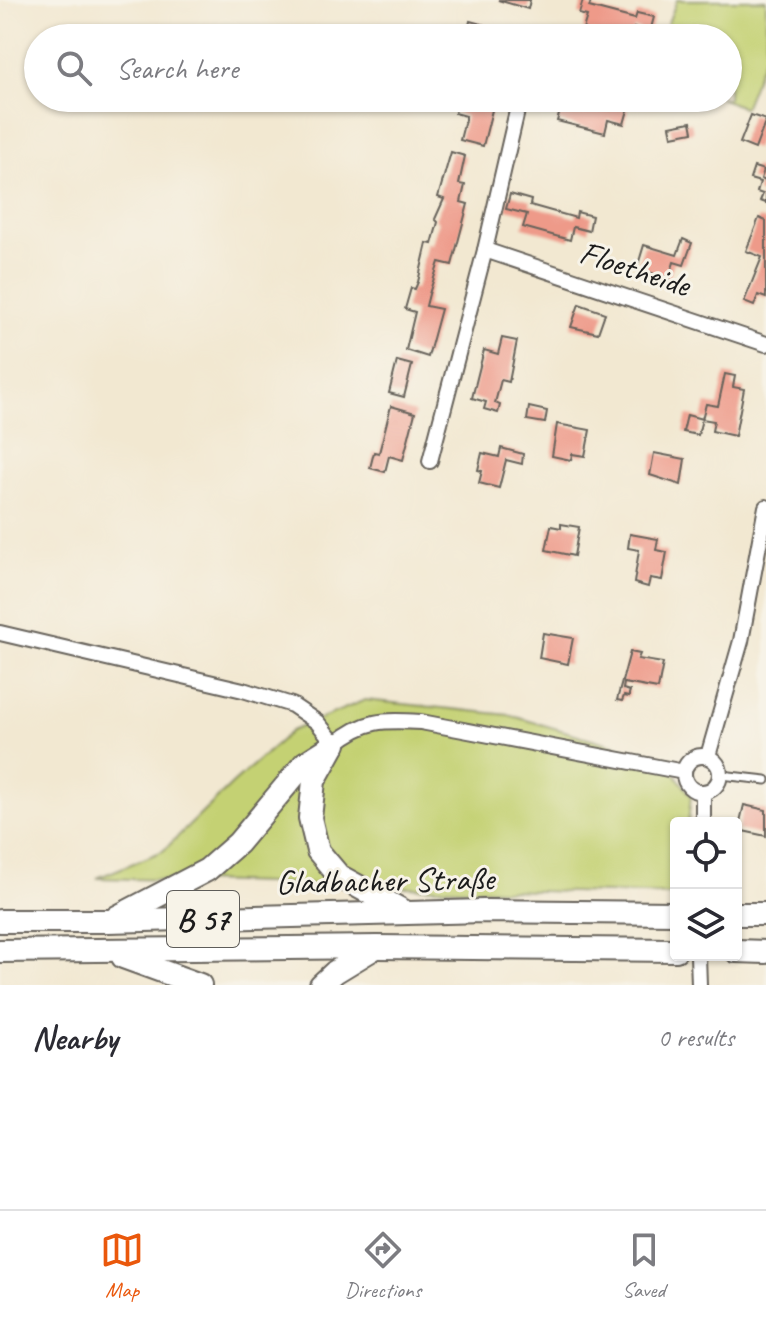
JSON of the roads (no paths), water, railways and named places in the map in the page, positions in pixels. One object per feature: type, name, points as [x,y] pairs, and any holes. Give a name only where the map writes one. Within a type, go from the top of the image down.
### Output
[{"type":"main road","points":[[335,744],[314,781],[310,818],[318,851],[339,876],[406,913]]},
{"type":"main road","points":[[108,921],[164,895],[207,870],[238,843],[305,763],[335,744]]},
{"type":"main road","name":"Gladbacher Straße","points":[[0,921],[484,911],[670,913]]},
{"type":"main road","points":[[742,914],[766,914]]},
{"type":"main road","name":"Gladbacher Straße","points":[[0,951],[486,946],[670,950]]},
{"type":"main road","points":[[321,985],[335,972],[378,947]]},
{"type":"main road","points":[[106,951],[200,985]]},
{"type":"main road","points":[[742,951],[766,952]]},
{"type":"street","points":[[430,461],[485,250],[517,112]]},
{"type":"street","name":"Floetheide","points":[[485,250],[766,344]]},
{"type":"street","points":[[708,756],[741,641],[766,507]]},
{"type":"street","points":[[0,633],[243,690],[292,705],[317,722],[335,744],[354,728],[387,721],[421,722],[684,772]]},
{"type":"street","points":[[697,756],[708,756],[720,767],[721,775],[719,783],[703,793],[692,789],[685,781],[684,772],[688,762],[697,756]]},
{"type":"street","points":[[703,793],[703,817]]},
{"type":"street","points":[[698,961],[699,985]]},
{"type":"lane","points":[[721,775],[766,780]]}]
